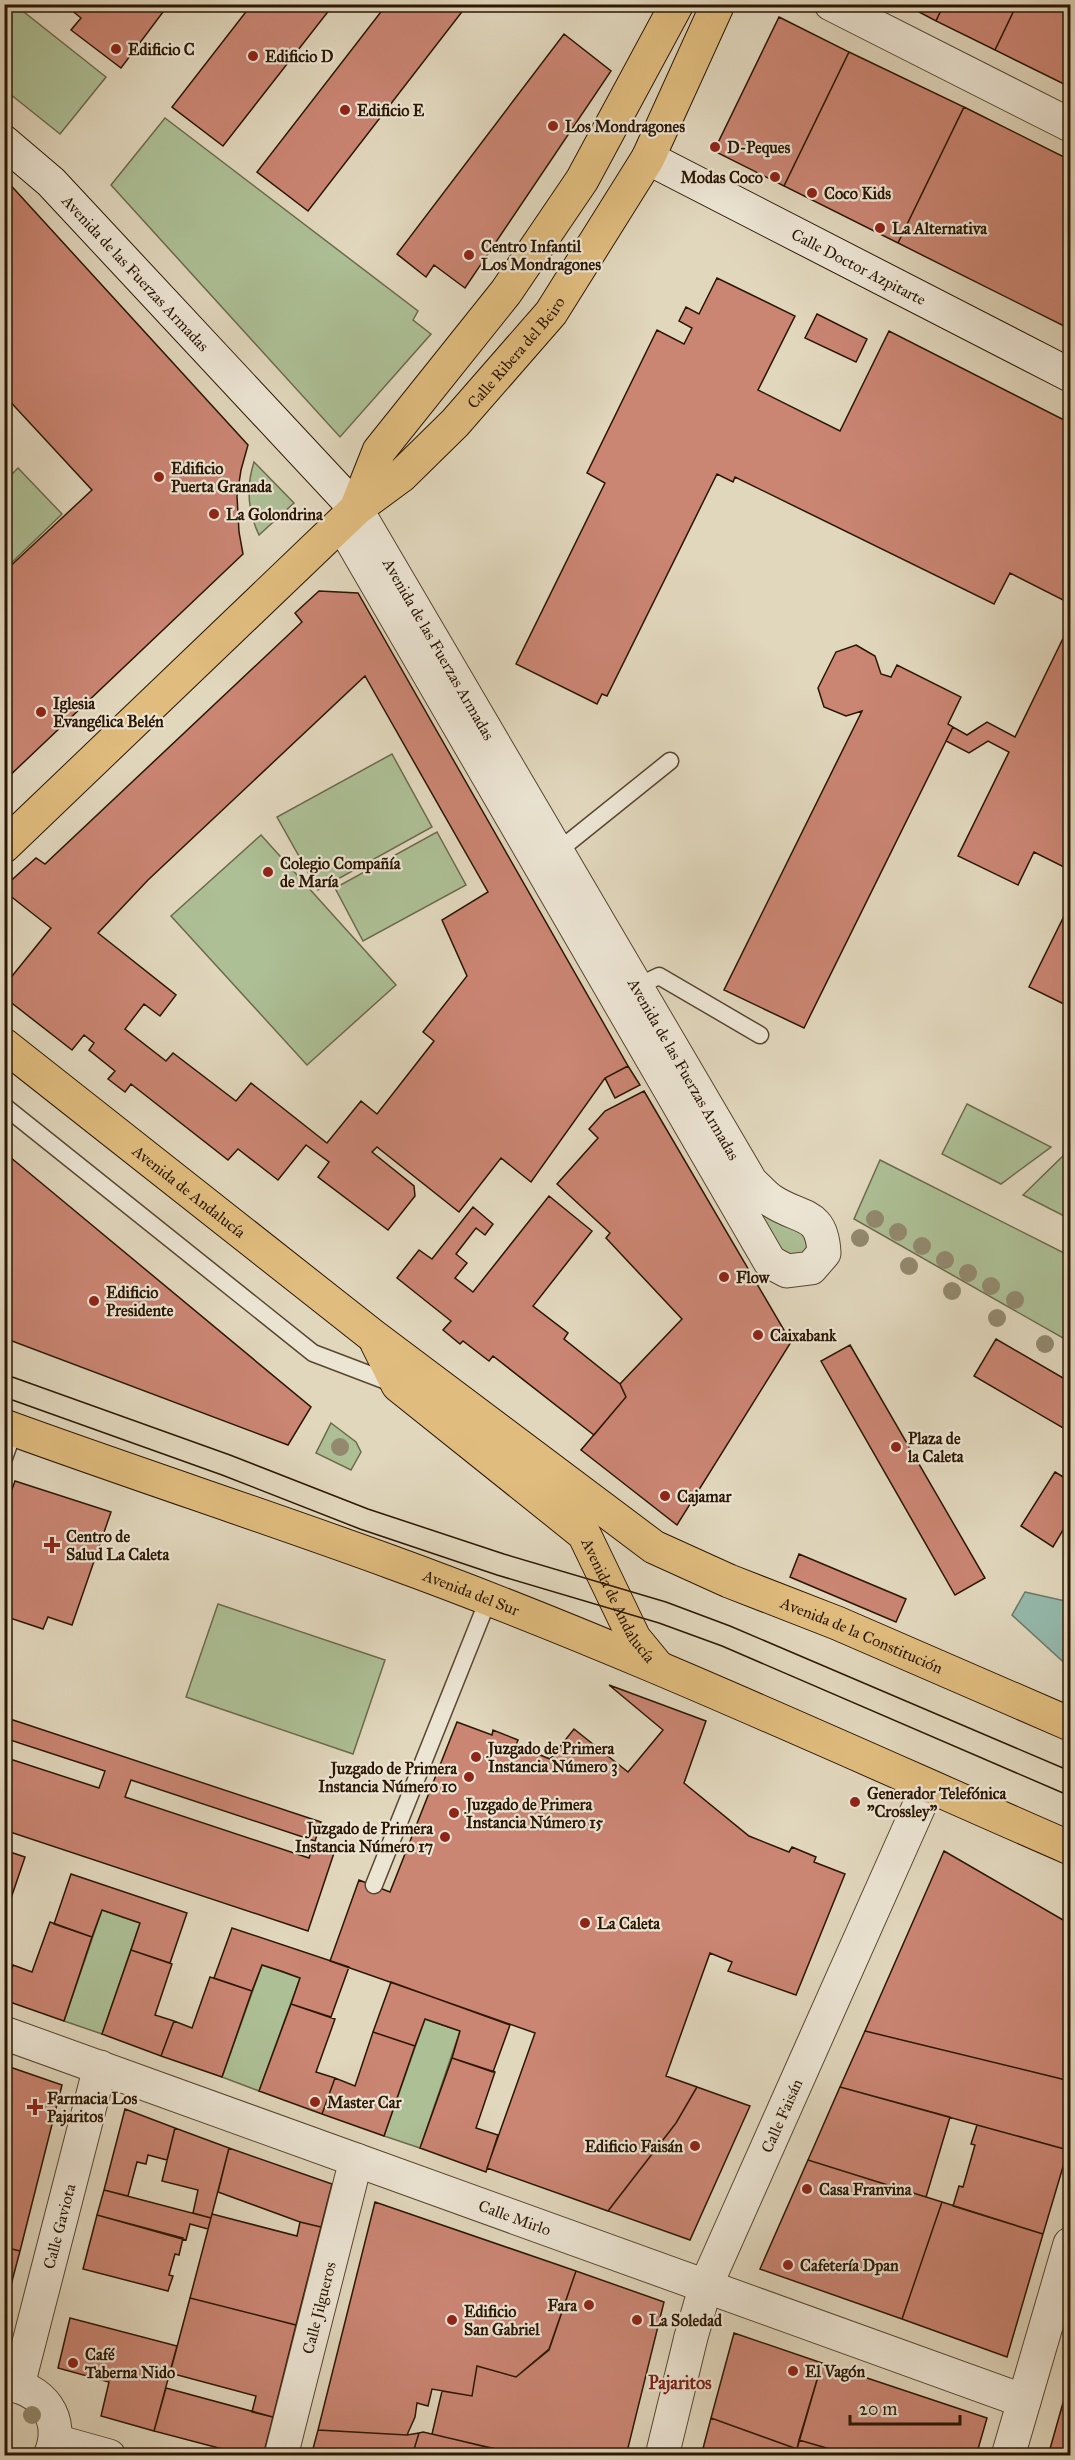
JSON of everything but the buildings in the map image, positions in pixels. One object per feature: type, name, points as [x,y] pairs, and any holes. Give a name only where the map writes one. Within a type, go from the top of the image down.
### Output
[{"type":"main road","name":"Calle Ribera del Beiro","points":[[349,516],[379,451],[506,292],[582,180],[677,4]]},
{"type":"main road","name":"Calle Ribera del Beiro","points":[[4,846],[349,516],[401,476],[455,423],[551,313],[648,158],[718,4]]},
{"type":"main road","name":"Avenida de Andalucía","points":[[4,1045],[373,1336],[654,1546]]},
{"type":"main road","name":"Avenida de Andalucía","points":[[373,1336],[398,1385],[584,1534],[634,1638],[658,1668]]},
{"type":"main road","name":"Avenida del Sur","points":[[8,1438],[391,1562],[658,1668],[928,1786]]},
{"type":"main road","name":"Avenida de la Constitución","points":[[654,1546],[729,1581],[837,1623],[1071,1724]]},
{"type":"main road","points":[[928,1786],[1071,1848]]},
{"type":"street","points":[[831,4],[1071,125]]},
{"type":"street","name":"Avenida de las Fuerzas Armadas","points":[[4,142],[51,182],[349,516],[556,850],[751,1182],[772,1201],[816,1223],[823,1236],[824,1253],[811,1268],[787,1271],[770,1262],[349,516]]},
{"type":"street","name":"Calle Doctor Azpitarte","points":[[648,158],[1071,375]]},
{"type":"street","name":"Calle Faisán","points":[[662,2456],[706,2285],[928,1786]]},
{"type":"street","name":"Calle Mirlo","points":[[4,2033],[1024,2401]]},
{"type":"street","name":"Calle Gaviota","points":[[11,2385],[100,2067]]},
{"type":"street","name":"Calle Jilgueros","points":[[281,2456],[356,2160]]},
{"type":"street","points":[[1008,2456],[1071,2244]]},
{"type":"street","points":[[11,2385],[32,2391],[43,2400],[55,2427],[52,2448],[110,2456]]},
{"type":"lane","points":[[556,850],[568,843],[670,761]]},
{"type":"lane","points":[[636,987],[659,976],[759,1035]]},
{"type":"lane","points":[[4,1106],[313,1353],[398,1385]]},
{"type":"lane","points":[[374,1885],[488,1599]]},
{"type":"green space","points":[[4,5],[15,5],[106,77],[60,134],[5,90]]},
{"type":"green space","points":[[165,118],[418,311],[413,320],[431,334],[340,437],[111,185]]},
{"type":"green space","points":[[254,462],[294,503],[259,535],[252,517],[249,499]]},
{"type":"green space","points":[[18,468],[62,514],[5,569],[5,481]]},
{"type":"green space","points":[[392,754],[432,827],[318,890],[277,817]]},
{"type":"green space","points":[[437,832],[466,885],[363,941],[335,888]]},
{"type":"green space","points":[[261,835],[396,985],[307,1065],[171,916]]},
{"type":"green space","points":[[967,1104],[1051,1147],[1001,1184],[942,1154]]},
{"type":"green space","points":[[1065,1154],[1070,1157],[1070,1219],[1023,1195]]},
{"type":"green space","points":[[880,1160],[1070,1256],[1070,1342],[854,1219]]},
{"type":"green space","points":[[760,1210],[804,1229],[816,1248],[788,1258],[754,1213]]},
{"type":"green space","points":[[331,1423],[356,1442],[361,1452],[351,1470],[316,1453]]},
{"type":"green space","points":[[218,1604],[385,1660],[353,1754],[186,1697]]},
{"type":"green space","points":[[102,1910],[140,1923],[102,2034],[64,2021]]},
{"type":"green space","points":[[262,1965],[300,1978],[259,2091],[222,2077]]},
{"type":"green space","points":[[425,2019],[460,2031],[420,2148],[384,2136]]},
{"type":"water","points":[[1025,1592],[1070,1602],[1070,1668],[1012,1615]]},
{"type":"tram line","points":[[4,1374],[230,1455],[368,1509],[504,1554],[666,1602],[730,1626],[1070,1771]]},
{"type":"tram line","points":[[4,1397],[222,1475],[360,1529],[497,1575],[659,1623],[722,1646],[1070,1796]]},
{"type":"place","name":"Edificio C","points":[[116,49]]},
{"type":"place","name":"Edificio D","points":[[253,56]]},
{"type":"place","name":"Edificio E","points":[[345,110]]},
{"type":"place","name":"Los Mondragones","points":[[553,126]]},
{"type":"place","name":"D-Peques","points":[[715,147]]},
{"type":"place","name":"Modas Coco","points":[[775,177]]},
{"type":"place","name":"Coco Kids","points":[[812,193]]},
{"type":"place","name":"La Alternativa","points":[[880,228]]},
{"type":"place","name":"Centro Infantil Los Mondragones","points":[[469,255]]},
{"type":"place","name":"Edificio Puerta Granada","points":[[159,477]]},
{"type":"place","name":"La Golondrina","points":[[214,514]]},
{"type":"place","name":"Iglesia Evangélica Belén","points":[[41,712]]},
{"type":"place","name":"Colegio Compañía de María","points":[[268,872]]},
{"type":"place","name":"Flow","points":[[724,1277]]},
{"type":"place","name":"Edificio Presidente","points":[[94,1301]]},
{"type":"place","name":"Caixabank","points":[[758,1335]]},
{"type":"place","name":"Plaza de la Caleta","points":[[896,1447]]},
{"type":"place","name":"Cajamar","points":[[665,1496]]},
{"type":"place","name":"Centro de Salud La Caleta","points":[[52,1545]]},
{"type":"place","name":"Juzgado de Primera Instancia Número 3","points":[[476,1757]]},
{"type":"place","name":"Juzgado de Primera Instancia Número 10","points":[[469,1777]]},
{"type":"place","name":"Generador Telefónica \"Crossley\"","points":[[855,1802]]},
{"type":"place","name":"Juzgado de Primera Instancia Número 15","points":[[454,1813]]},
{"type":"place","name":"Juzgado de Primera Instancia Número 17","points":[[445,1837]]},
{"type":"place","name":"La Caleta","points":[[585,1923]]},
{"type":"place","name":"Master Car","points":[[315,2102]]},
{"type":"place","name":"Farmacia Los Pajaritos","points":[[35,2107]]},
{"type":"place","name":"Edificio Faisán","points":[[695,2146]]},
{"type":"place","name":"Casa Franvina","points":[[807,2189]]},
{"type":"place","name":"Cafetería Dpan","points":[[788,2265]]},
{"type":"place","name":"Fara","points":[[589,2305]]},
{"type":"place","name":"Edificio San Gabriel","points":[[452,2320]]},
{"type":"place","name":"La Soledad","points":[[637,2320]]},
{"type":"place","name":"Café Taberna Nido","points":[[73,2363]]},
{"type":"place","name":"El Vagón","points":[[793,2371]]},
{"type":"district","name":"Pajaritos","points":[[680,2383]]}]
